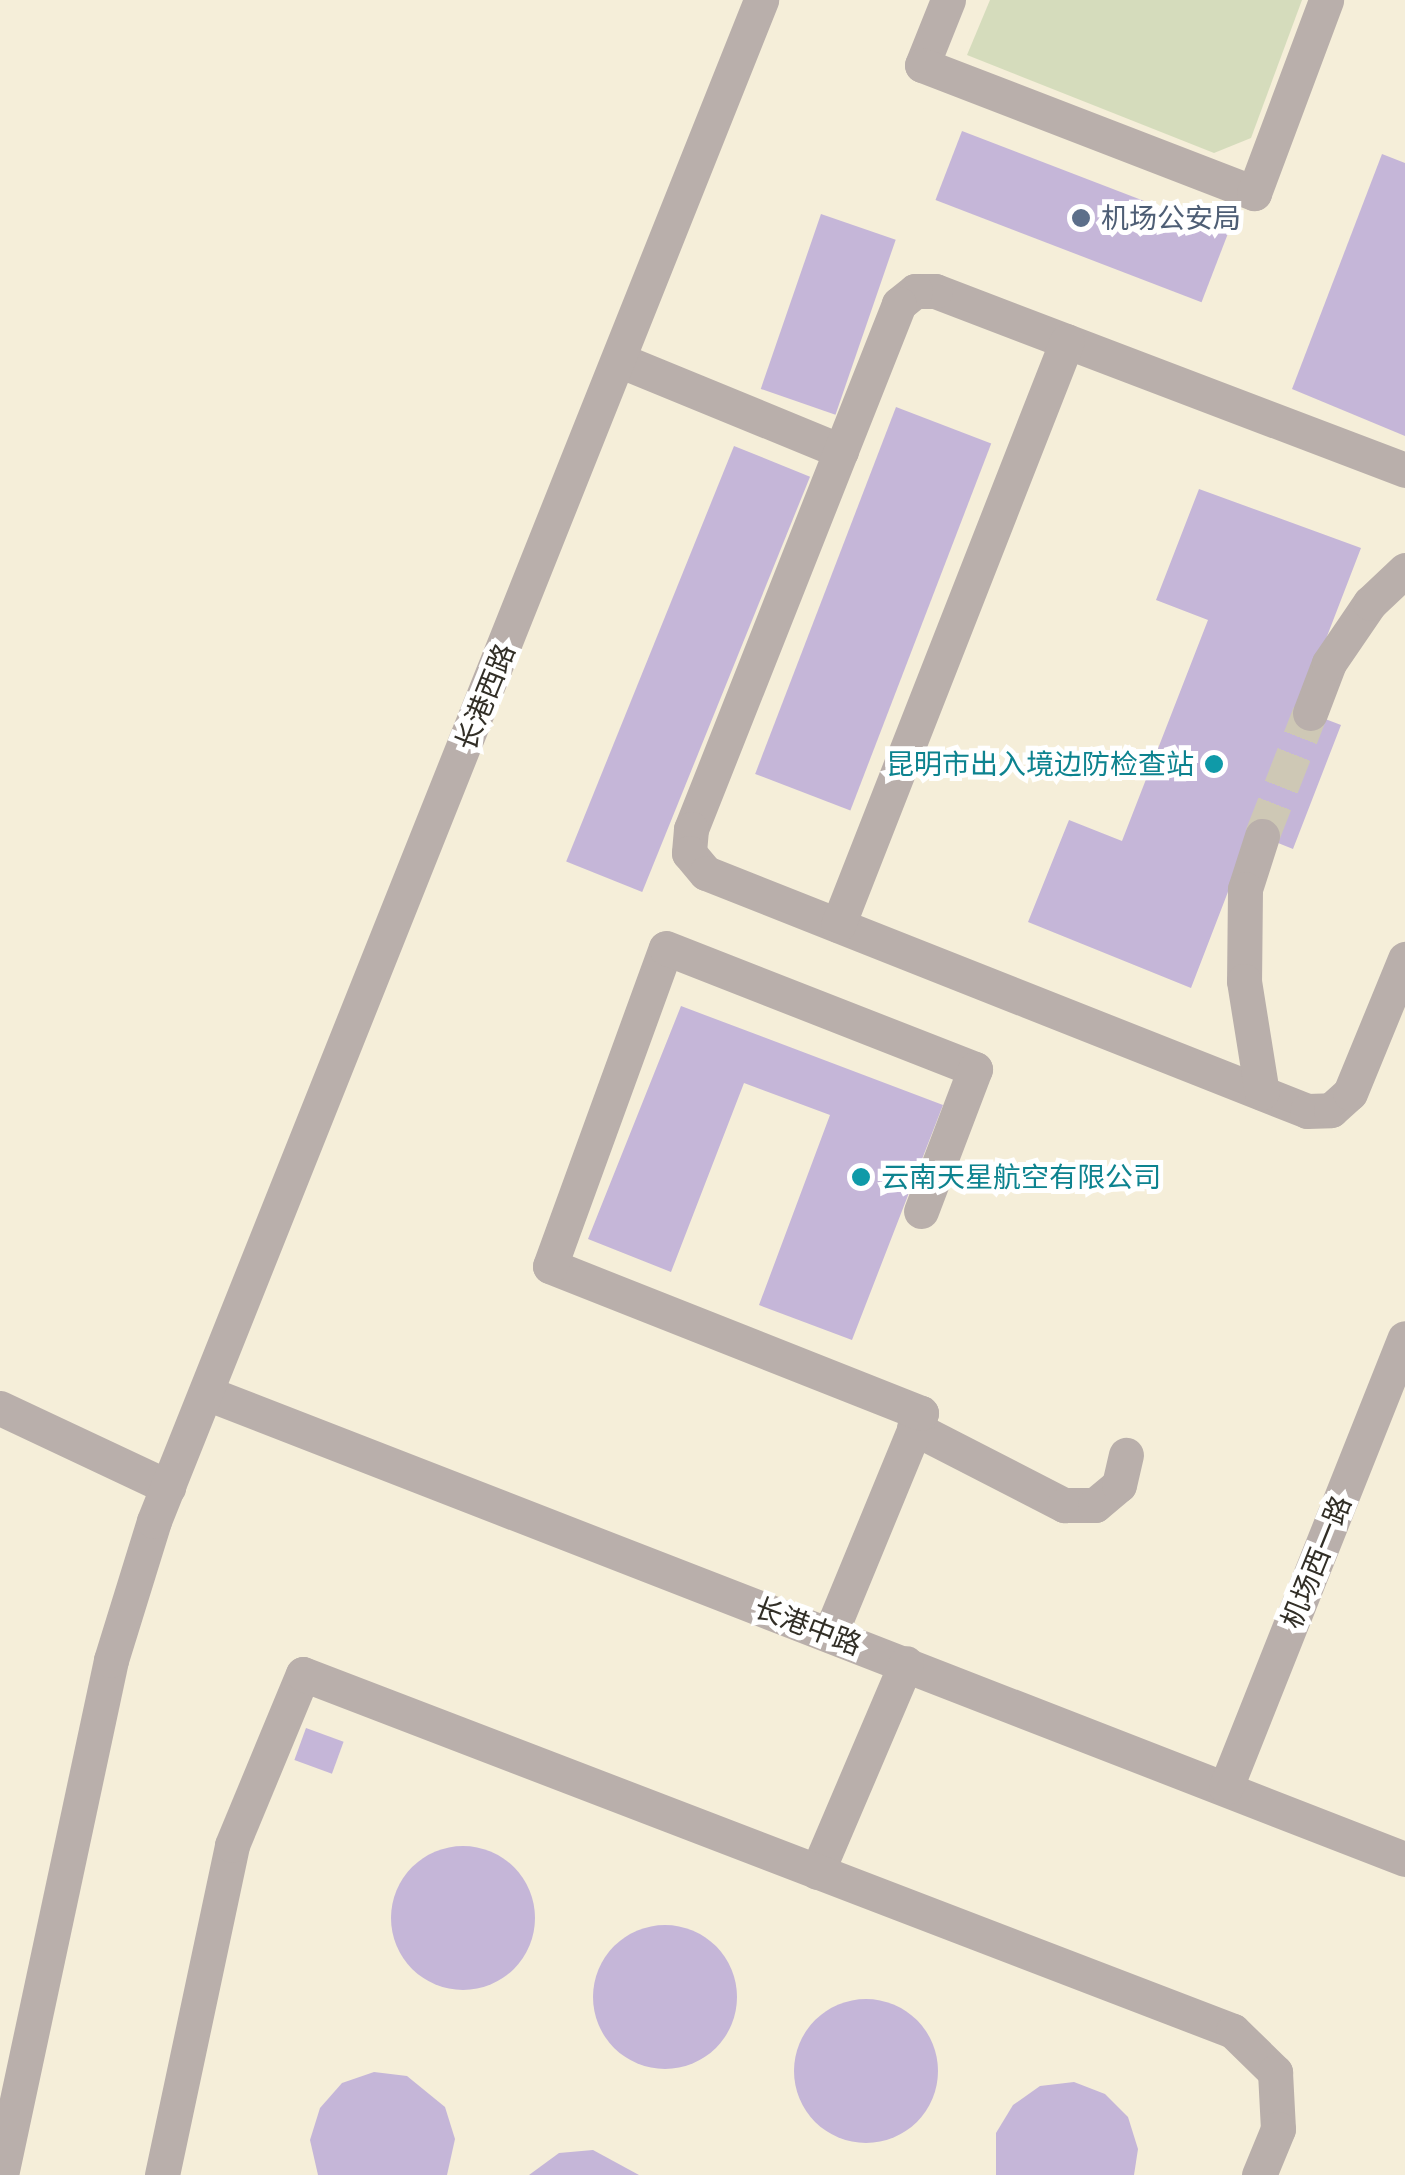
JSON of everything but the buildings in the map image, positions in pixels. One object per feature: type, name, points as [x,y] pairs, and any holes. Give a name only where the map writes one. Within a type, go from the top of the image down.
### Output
[{"type":"street","name":"长港西路","points":[[1,2175],[112,1660],[168,1486],[210,1394],[762,0]]},
{"type":"street","points":[[948,0],[922,65],[1254,194],[1326,0]]},
{"type":"street","points":[[1405,470],[935,291],[916,292],[899,304],[691,829],[689,854],[706,873],[1308,1110],[1331,1110],[1350,1092],[1405,959]]},
{"type":"street","points":[[838,925],[1067,341]]},
{"type":"street","points":[[619,360],[840,452]]},
{"type":"street","points":[[1310,713],[1329,663],[1370,603],[1405,570]]},
{"type":"street","points":[[1262,836],[1245,889],[1244,981],[1262,1092]]},
{"type":"street","points":[[830,1634],[920,1413],[550,1266],[666,948],[975,1069],[921,1211]]},
{"type":"street","name":"机场西一路","points":[[1226,1787],[1405,1338]]},
{"type":"street","name":"长港中路","points":[[210,1394],[1405,1859]]},
{"type":"street","points":[[0,1408],[168,1486]]},
{"type":"street","points":[[914,1428],[1064,1504],[1095,1506],[1118,1485],[1126,1456]]},
{"type":"street","points":[[817,1872],[906,1663]]},
{"type":"street","points":[[162,2175],[232,1845],[302,1674],[1233,2032],[1275,2072],[1278,2128],[1259,2175]]},
{"type":"green space","points":[[990,0],[1302,0],[1251,138],[1214,153],[967,55]]},
{"type":"tunnel","points":[[1262,836],[1310,713]]},
{"type":"place","name":"机场公安局","points":[[1081,218]]},
{"type":"place","name":"昆明市出入境边防检查站","points":[[1214,764]]},
{"type":"place","name":"云南天星航空有限公司","points":[[861,1177]]}]
